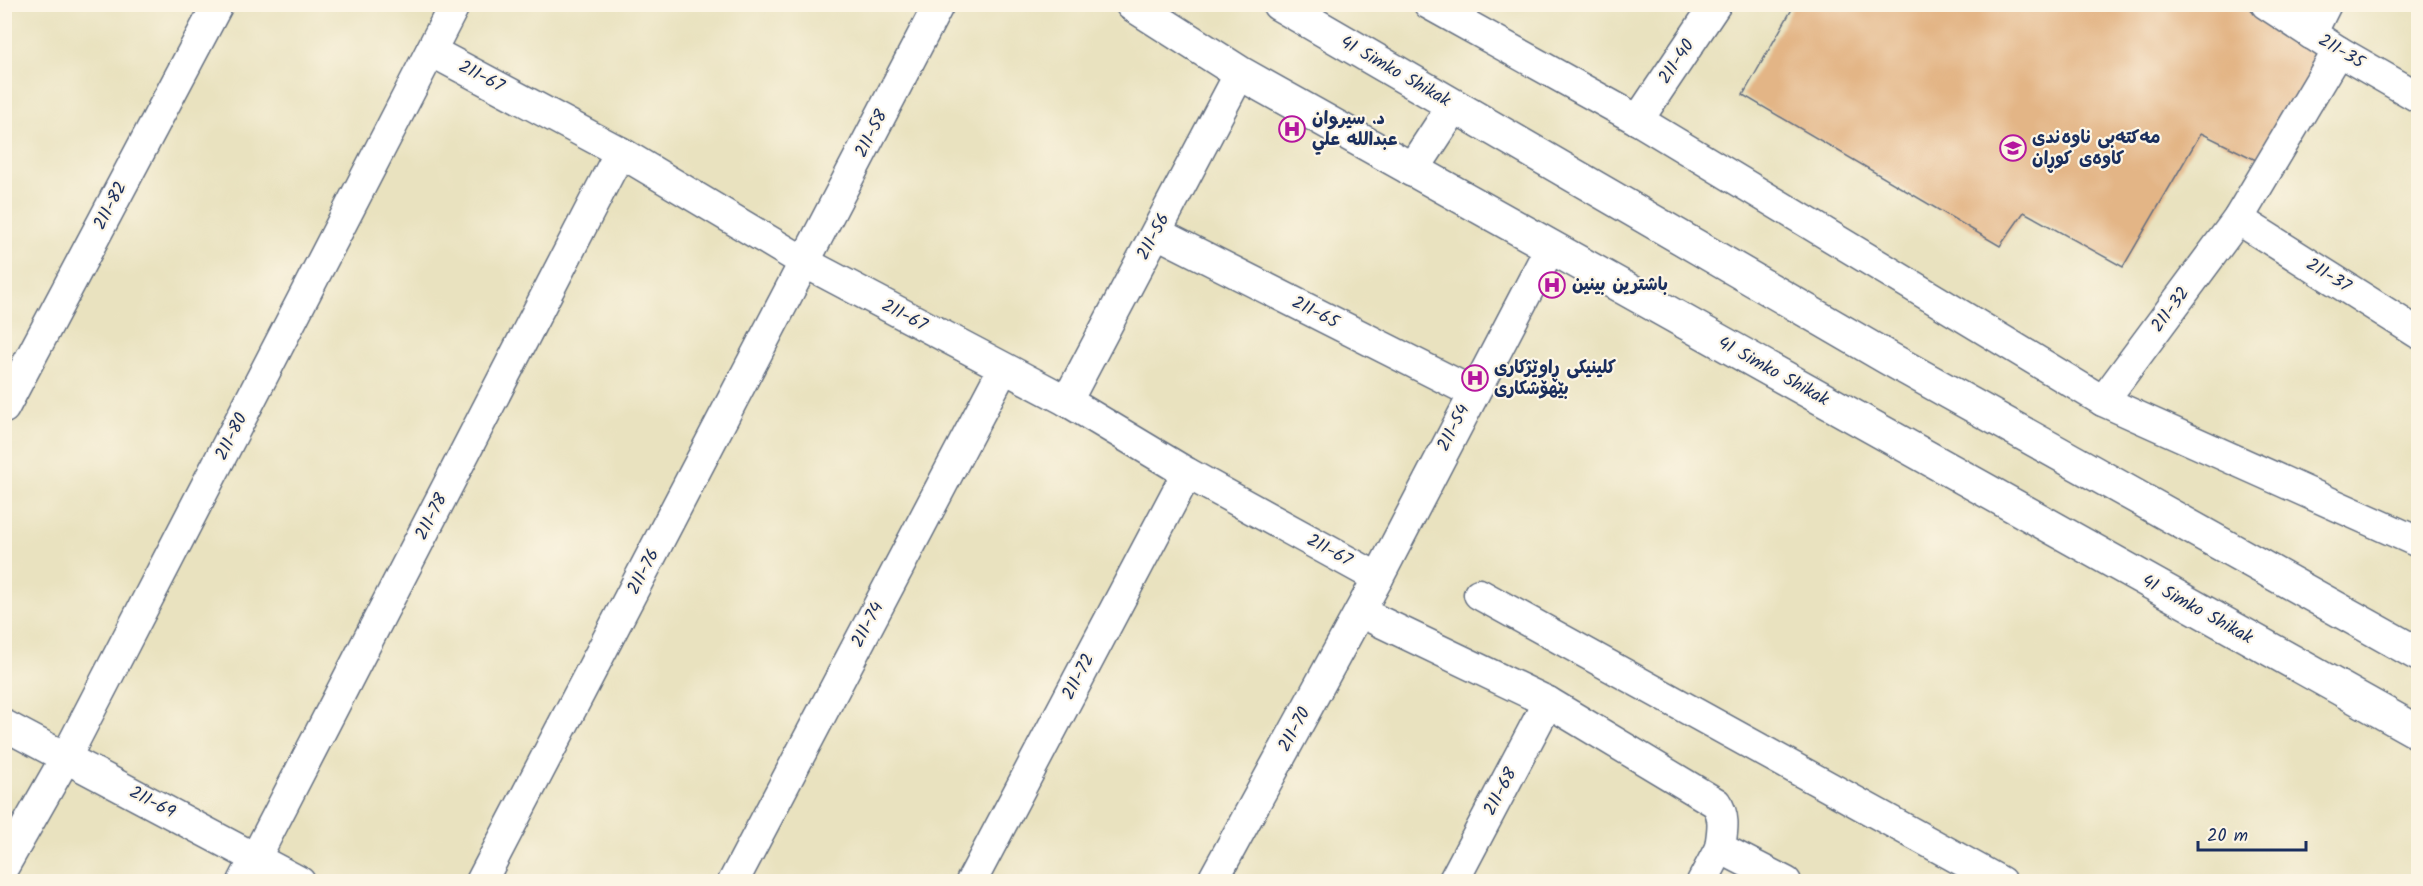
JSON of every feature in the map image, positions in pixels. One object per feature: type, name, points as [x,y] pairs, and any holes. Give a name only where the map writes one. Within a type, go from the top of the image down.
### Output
[{"type":"main road","name":"41 Simko Shikak","points":[[1132,4],[1240,73],[2418,732]]},
{"type":"main road","name":"41 Simko Shikak","points":[[1279,4],[1888,358],[2418,654]]},
{"type":"main road","points":[[1412,170],[1454,106]]},
{"type":"street","name":"211-82","points":[[4,408],[218,4]]},
{"type":"street","name":"211-80","points":[[4,866],[66,758],[455,4]]},
{"type":"street","name":"211-58","points":[[806,263],[939,4]]},
{"type":"street","points":[[1429,4],[1638,120],[2103,401],[2418,542]]},
{"type":"street","name":"211-40","points":[[1638,120],[1716,4]]},
{"type":"street","name":"211-35","points":[[2266,4],[2337,51],[2418,97]]},
{"type":"street","points":[[2311,34],[2326,4]]},
{"type":"street","name":"211-67","points":[[431,51],[620,152],[806,263],[1067,401],[1187,473],[1378,578]]},
{"type":"street","name":"211-32","points":[[2103,401],[2238,219],[2337,51]]},
{"type":"street","name":"211-56","points":[[1067,401],[1240,73]]},
{"type":"street","name":"211-78","points":[[250,870],[620,152]]},
{"type":"street","name":"211-37","points":[[2238,219],[2418,333]]},
{"type":"street","name":"211-65","points":[[1157,233],[1472,392]]},
{"type":"street","name":"211-54","points":[[1378,578],[1472,392],[1550,248]]},
{"type":"street","name":"211-76","points":[[481,882],[806,263]]},
{"type":"street","name":"211-74","points":[[733,882],[1003,369]]},
{"type":"street","name":"211-72","points":[[971,882],[1187,473]]},
{"type":"street","name":"211-70","points":[[1212,882],[1378,578]]},
{"type":"street","points":[[1479,594],[2001,882]]},
{"type":"street","points":[[1360,612],[1548,702],[1716,803],[1722,812],[1723,821],[1720,848],[1702,882]]},
{"type":"street","name":"211-68","points":[[1454,882],[1548,702]]},
{"type":"street","name":"211-69","points":[[4,724],[66,758],[250,870],[300,882]]},
{"type":"street","points":[[1720,848],[1786,882]]},
{"type":"building","name":"مەکتەبی ناوەندی کاوەی کوڕان","points":[[1795,4],[2248,4],[2326,53],[2260,162],[2201,133],[2123,267],[2024,212],[2000,246],[1743,95]]},
{"type":"place","name":"د. سيروان عبدالله علي","points":[[1292,129]]},
{"type":"place","name":"مەکتەبی ناوەندی کاوەی کوڕان","points":[[2013,148]]},
{"type":"place","name":"باشترين بينين","points":[[1552,285]]},
{"type":"place","name":"کلینیکی ڕاوێژکاری بێهۆشکاری","points":[[1475,378]]}]
